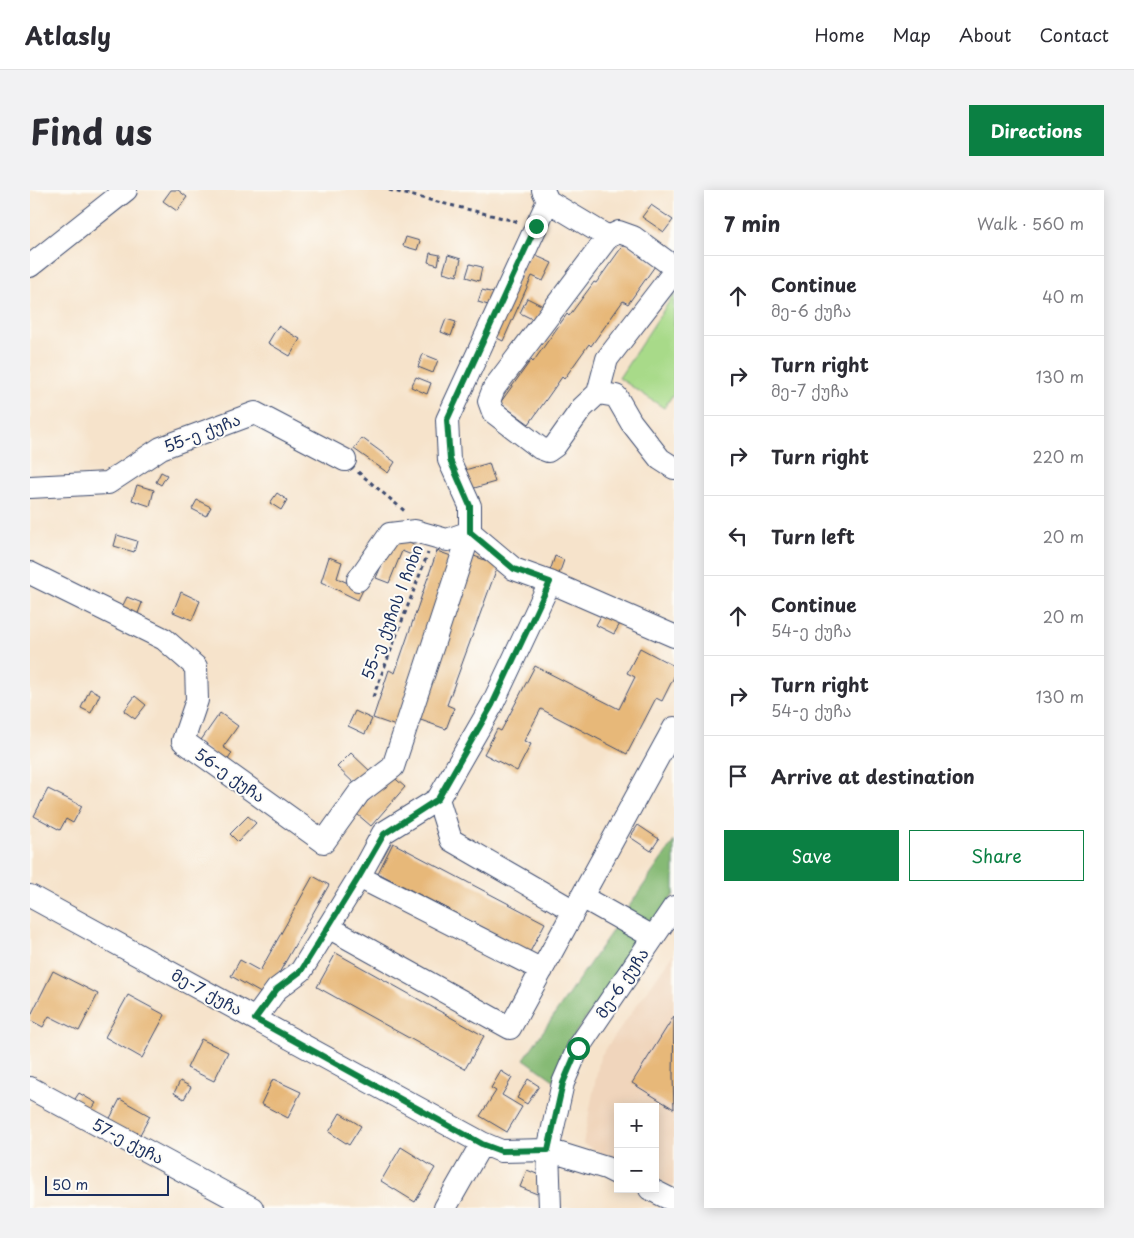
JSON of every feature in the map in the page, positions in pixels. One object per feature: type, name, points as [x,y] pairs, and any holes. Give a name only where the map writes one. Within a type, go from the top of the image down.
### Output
[{"type":"street","points":[[30,266],[126,190]]},
{"type":"street","points":[[608,237],[546,196],[536,226],[447,420],[450,460],[470,506],[470,532],[514,569],[550,582],[674,636]]},
{"type":"street","points":[[674,267],[633,237],[619,232],[608,237],[494,388],[489,401],[494,412],[540,448],[548,451],[555,446],[582,408],[598,393],[607,359],[674,272]]},
{"type":"street","points":[[598,393],[616,396],[631,422],[660,459],[674,468]]},
{"type":"street","name":"55-ე ქუჩა","points":[[30,487],[108,483],[161,448],[255,413],[345,460]]},
{"type":"street","points":[[358,580],[390,534],[415,531],[447,540],[470,532]]},
{"type":"street","name":"56-ე ქუჩა","points":[[30,573],[164,639],[196,667],[197,700],[183,741],[324,842],[359,793],[393,767],[470,532]]},
{"type":"street","points":[[255,1019],[277,989],[301,971],[384,834],[438,799],[492,705],[550,582]]},
{"type":"street","points":[[328,926],[510,1028],[674,728]]},
{"type":"street","points":[[438,799],[451,840],[578,904],[653,937]]},
{"type":"street","points":[[359,877],[542,970]]},
{"type":"street","name":"მე-7 ქუჩა","points":[[30,896],[482,1144],[501,1151],[548,1150],[614,1172]]},
{"type":"street","name":"მე-6 ქუჩა","points":[[550,1208],[548,1150],[563,1083],[578,1048],[674,907]]},
{"type":"street","name":"57-ე ქუჩა","points":[[30,1088],[252,1208]]},
{"type":"street","points":[[446,1208],[482,1144]]},
{"type":"street","points":[[658,1193],[674,1201]]},
{"type":"path","points":[[389,190],[536,226]]},
{"type":"path","points":[[345,460],[412,517]]},
{"type":"path","name":"55-ე ქუჩის I ჩიხი","points":[[373,697],[434,536]]},
{"type":"shaded area","points":[[674,953],[674,1187],[659,1180],[659,1103],[614,1103],[614,1158],[583,1144],[600,1057]]},
{"type":"green space","points":[[674,294],[674,393],[664,408],[619,378]]},
{"type":"green space","points":[[674,841],[674,894],[569,1042],[555,1081],[524,1059]]},
{"type":"building","points":[[171,190],[178,190],[187,197],[177,211],[163,201]]},
{"type":"building","points":[[651,205],[673,220],[664,232],[642,217]]},
{"type":"building","points":[[406,237],[420,241],[417,250],[403,246]]},
{"type":"building","points":[[624,244],[655,266],[628,304],[623,301],[591,346],[589,344],[564,379],[562,377],[529,424],[500,403],[531,360],[533,362],[567,314],[569,316],[594,282],[596,283]]},
{"type":"building","points":[[430,253],[440,255],[438,265],[428,262]]},
{"type":"building","points":[[530,253],[552,263],[543,281],[532,276],[503,341],[493,336]]},
{"type":"building","points":[[448,255],[461,259],[457,276],[443,272]]},
{"type":"building","points":[[470,264],[482,267],[479,281],[466,277]]},
{"type":"building","points":[[482,290],[498,294],[495,307],[478,302]]},
{"type":"building","points":[[527,298],[543,306],[536,321],[520,313]]},
{"type":"building","points":[[446,319],[456,322],[451,336],[441,332]]},
{"type":"building","points":[[278,326],[300,339],[290,356],[268,343]]},
{"type":"building","points":[[423,354],[438,360],[433,373],[418,367]]},
{"type":"building","points":[[416,377],[431,383],[427,394],[411,387]]},
{"type":"building","points":[[362,438],[395,462],[388,473],[354,449]]},
{"type":"building","points":[[489,463],[495,482],[471,489],[465,470]]},
{"type":"building","points":[[161,472],[167,475],[161,485],[156,482]]},
{"type":"building","points":[[137,485],[154,490],[150,506],[132,500]]},
{"type":"building","points":[[277,493],[287,500],[281,510],[270,503]]},
{"type":"building","points":[[197,500],[211,507],[206,516],[192,509]]},
{"type":"building","points":[[117,535],[137,541],[134,552],[114,546]]},
{"type":"building","points":[[391,535],[418,547],[414,556],[402,551],[389,583],[376,578],[387,552]]},
{"type":"building","points":[[437,551],[454,557],[396,726],[373,718],[389,670],[395,673]]},
{"type":"building","points":[[474,556],[498,565],[447,705],[454,708],[446,729],[415,718]]},
{"type":"building","points":[[555,556],[564,560],[558,577],[549,574]]},
{"type":"building","points":[[329,557],[342,562],[337,578],[363,590],[358,600],[321,582]]},
{"type":"building","points":[[181,592],[200,601],[192,620],[173,612]]},
{"type":"building","points":[[127,597],[142,603],[135,621],[119,613]]},
{"type":"building","points":[[603,612],[621,622],[614,634],[596,625]]},
{"type":"building","points":[[640,648],[674,666],[674,677],[662,701],[656,698],[627,754],[541,709],[524,741],[531,744],[517,771],[484,754],[497,729],[501,731],[535,666],[619,709],[635,677],[627,673]]},
{"type":"building","points":[[90,689],[100,694],[91,713],[81,708]]},
{"type":"building","points":[[135,696],[146,705],[135,719],[124,711]]},
{"type":"building","points":[[355,711],[372,719],[365,734],[348,726]]},
{"type":"building","points":[[220,713],[238,726],[223,747],[232,753],[226,763],[199,743]]},
{"type":"building","points":[[351,753],[372,773],[358,787],[337,767]]},
{"type":"building","points":[[390,774],[405,787],[371,826],[357,814]]},
{"type":"building","points":[[48,789],[82,806],[73,823],[66,819],[60,830],[34,816]]},
{"type":"building","points":[[248,816],[256,823],[238,842],[230,834]]},
{"type":"building","points":[[638,825],[659,839],[651,851],[630,837]]},
{"type":"building","points":[[393,843],[545,923],[530,952],[378,873]]},
{"type":"building","points":[[313,876],[329,885],[266,996],[231,976],[240,960],[260,971]]},
{"type":"building","points":[[336,953],[484,1036],[465,1069],[317,987]]},
{"type":"building","points":[[53,971],[98,994],[79,1031],[49,1016],[43,1027],[30,1020]]},
{"type":"building","points":[[128,995],[165,1015],[142,1058],[105,1037]]},
{"type":"building","points":[[674,1016],[673,1077],[674,1109],[632,1083]]},
{"type":"building","points":[[201,1039],[228,1052],[214,1081],[187,1068]]},
{"type":"building","points":[[501,1071],[512,1078],[502,1095],[522,1107],[507,1132],[480,1116],[496,1091],[491,1088]]},
{"type":"building","points":[[273,1079],[301,1092],[288,1118],[261,1104]]},
{"type":"building","points":[[528,1079],[539,1086],[527,1104],[517,1098]]},
{"type":"building","points":[[180,1081],[191,1087],[184,1099],[174,1093]]},
{"type":"building","points":[[79,1093],[96,1103],[90,1112],[73,1102]]},
{"type":"building","points":[[120,1099],[150,1116],[137,1140],[107,1124]]},
{"type":"building","points":[[340,1113],[361,1126],[349,1145],[329,1132]]},
{"type":"building","points":[[401,1147],[435,1168],[415,1202],[381,1181]]},
{"type":"building","points":[[527,1170],[544,1177],[537,1194],[520,1187]]},
{"type":"route","points":[[536,226],[447,420],[450,460],[470,506],[470,532],[514,569],[550,582],[492,705],[438,799],[384,834],[301,971],[277,989],[255,1019],[482,1144],[501,1151],[548,1150],[563,1083],[578,1048]]}]
